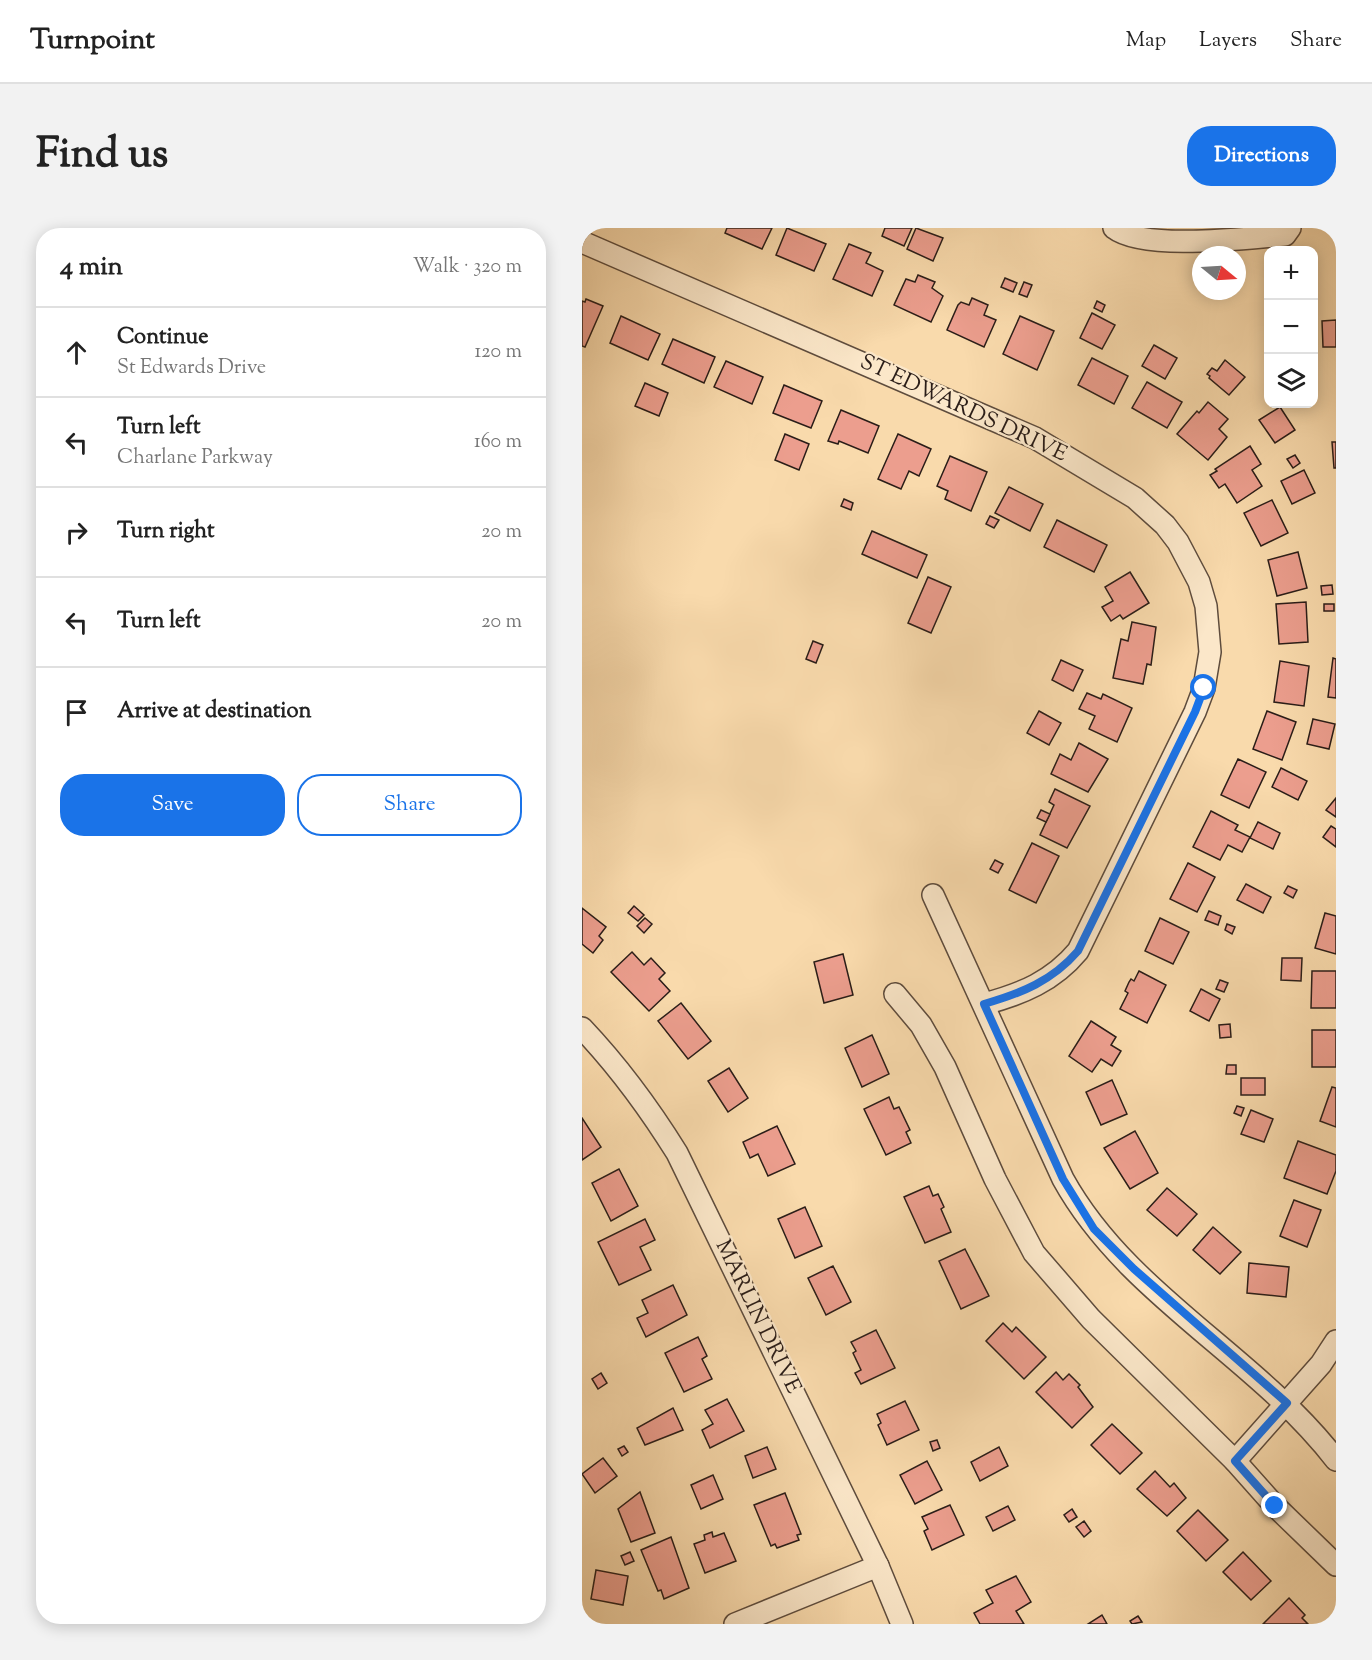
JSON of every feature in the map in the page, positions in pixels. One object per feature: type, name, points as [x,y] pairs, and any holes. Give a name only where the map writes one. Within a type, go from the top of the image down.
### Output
[{"type":"street","points":[[1114,228],[1123,235],[1176,242],[1285,235],[1290,228]]},
{"type":"street","name":"ST EDWARDS DRIVE","points":[[582,242],[1035,438],[1105,477],[1143,504],[1165,525],[1189,560],[1202,590],[1210,630],[1208,667],[1195,712],[1078,951],[1052,977],[1036,986],[984,1004]]},
{"type":"street","points":[[933,895],[1063,1179],[1094,1229],[1134,1269],[1284,1407],[1336,1460]]},
{"type":"street","points":[[895,994],[921,1025],[945,1067],[995,1179],[1034,1253],[1091,1319],[1242,1454],[1275,1506],[1336,1565]]},
{"type":"street","name":"MARLIN DRIVE","points":[[582,1028],[612,1059],[647,1104],[677,1153],[878,1566],[902,1624]]},
{"type":"street","points":[[1242,1454],[1321,1364],[1336,1341]]},
{"type":"street","points":[[735,1624],[878,1566]]},
{"type":"building","points":[[727,228],[772,228],[762,249],[725,233]]},
{"type":"building","points":[[787,228],[826,244],[814,271],[776,255]]},
{"type":"building","points":[[885,228],[912,228],[904,246],[882,236]]},
{"type":"building","points":[[916,228],[943,238],[933,261],[907,249]]},
{"type":"building","points":[[849,244],[871,253],[866,263],[883,271],[872,296],[833,279]]},
{"type":"building","points":[[918,275],[935,282],[932,288],[943,296],[931,322],[894,305],[906,279],[915,282]]},
{"type":"building","points":[[1005,278],[1017,283],[1013,292],[1001,287]]},
{"type":"building","points":[[1024,282],[1032,285],[1027,297],[1019,294]]},
{"type":"building","points":[[972,298],[988,305],[984,315],[996,320],[984,347],[947,330],[958,305],[961,302],[969,305]]},
{"type":"building","points":[[586,299],[603,306],[585,347],[582,346],[582,301],[585,302]]},
{"type":"building","points":[[1097,301],[1105,305],[1102,312],[1094,308]]},
{"type":"building","points":[[1092,313],[1115,325],[1102,349],[1080,338]]},
{"type":"building","points":[[621,316],[660,334],[648,360],[610,343]]},
{"type":"building","points":[[1020,316],[1054,331],[1037,370],[1003,354]]},
{"type":"building","points":[[1336,320],[1336,347],[1323,347],[1322,321]]},
{"type":"building","points":[[673,339],[715,357],[704,383],[662,364]]},
{"type":"building","points":[[1154,345],[1177,358],[1165,379],[1142,366]]},
{"type":"building","points":[[1092,358],[1128,376],[1114,404],[1078,385]]},
{"type":"building","points":[[1225,360],[1245,377],[1229,395],[1207,374],[1212,368],[1217,371]]},
{"type":"building","points":[[726,361],[763,377],[752,404],[714,387]]},
{"type":"building","points":[[1147,382],[1182,402],[1167,428],[1132,408]]},
{"type":"building","points":[[645,383],[668,393],[659,416],[635,406]]},
{"type":"building","points":[[784,385],[822,401],[811,428],[773,413]]},
{"type":"building","points":[[1208,402],[1228,419],[1219,429],[1227,437],[1208,460],[1177,434]]},
{"type":"building","points":[[1281,408],[1295,430],[1275,443],[1259,420]]},
{"type":"building","points":[[841,410],[879,426],[868,453],[839,441],[838,444],[828,441]]},
{"type":"building","points":[[785,434],[809,444],[799,470],[775,460]]},
{"type":"building","points":[[898,434],[931,449],[919,476],[909,471],[901,489],[878,479]]},
{"type":"building","points":[[1332,442],[1336,442],[1336,468],[1334,468]]},
{"type":"building","points":[[1250,446],[1261,464],[1252,470],[1262,486],[1237,503],[1225,484],[1219,488],[1210,475],[1217,471],[1215,469]]},
{"type":"building","points":[[1295,455],[1300,463],[1293,468],[1287,459]]},
{"type":"building","points":[[950,456],[987,472],[971,511],[945,499],[948,491],[937,486]]},
{"type":"building","points":[[1304,470],[1315,493],[1292,504],[1281,481]]},
{"type":"building","points":[[1009,487],[1043,504],[1030,531],[995,513]]},
{"type":"building","points":[[844,499],[853,503],[851,510],[841,506]]},
{"type":"building","points":[[1272,500],[1288,533],[1261,546],[1244,513]]},
{"type":"building","points":[[990,516],[999,520],[994,528],[986,524]]},
{"type":"building","points":[[1057,520],[1107,545],[1094,572],[1044,547]]},
{"type":"building","points":[[872,531],[927,555],[917,578],[862,554]]},
{"type":"building","points":[[1298,552],[1307,588],[1277,596],[1268,560]]},
{"type":"building","points":[[1130,572],[1149,603],[1123,619],[1120,615],[1111,621],[1102,607],[1113,601],[1105,587]]},
{"type":"building","points":[[928,577],[951,587],[931,633],[908,623]]},
{"type":"building","points":[[1332,585],[1333,594],[1322,595],[1321,586]]},
{"type":"building","points":[[1306,602],[1308,642],[1279,644],[1276,604]]},
{"type":"building","points":[[1324,604],[1334,604],[1334,611],[1324,611]]},
{"type":"building","points":[[1132,622],[1156,627],[1151,665],[1147,664],[1143,684],[1113,678],[1121,639],[1128,641]]},
{"type":"building","points":[[813,641],[823,645],[816,663],[806,659]]},
{"type":"building","points":[[1333,658],[1336,659],[1336,698],[1328,697]]},
{"type":"building","points":[[1061,660],[1083,670],[1073,691],[1052,680]]},
{"type":"building","points":[[1280,661],[1309,666],[1304,706],[1274,702]]},
{"type":"building","points":[[1087,693],[1101,699],[1103,694],[1132,708],[1117,742],[1089,729],[1095,716],[1079,709]]},
{"type":"building","points":[[1039,711],[1061,723],[1049,745],[1027,733]]},
{"type":"building","points":[[1267,711],[1296,722],[1282,760],[1253,749]]},
{"type":"building","points":[[1313,719],[1335,724],[1329,749],[1307,744]]},
{"type":"building","points":[[1079,743],[1108,759],[1088,792],[1051,774],[1060,754],[1071,760]]},
{"type":"building","points":[[1238,759],[1266,772],[1249,808],[1221,795]]},
{"type":"building","points":[[1281,768],[1307,781],[1298,800],[1272,787]]},
{"type":"building","points":[[1055,789],[1090,806],[1067,848],[1040,835],[1054,805],[1049,802]]},
{"type":"building","points":[[1336,798],[1336,817],[1326,810]]},
{"type":"building","points":[[1041,810],[1050,814],[1046,822],[1037,818]]},
{"type":"building","points":[[1211,811],[1238,825],[1235,830],[1250,837],[1242,852],[1228,845],[1220,860],[1193,847]]},
{"type":"building","points":[[1258,822],[1280,833],[1273,849],[1250,838]]},
{"type":"building","points":[[1331,826],[1336,829],[1336,847],[1323,837]]},
{"type":"building","points":[[1032,843],[1059,856],[1036,903],[1009,890]]},
{"type":"building","points":[[995,860],[1003,864],[998,873],[990,869]]},
{"type":"building","points":[[1188,863],[1215,877],[1197,912],[1170,899]]},
{"type":"building","points":[[1246,884],[1271,897],[1263,913],[1237,900]]},
{"type":"building","points":[[1288,886],[1297,890],[1293,898],[1284,893]]},
{"type":"building","points":[[634,906],[644,915],[638,921],[628,913]]},
{"type":"building","points":[[582,908],[606,927],[599,936],[603,940],[593,953],[582,944]]},
{"type":"building","points":[[1209,911],[1221,916],[1218,925],[1205,920]]},
{"type":"building","points":[[1325,913],[1336,916],[1336,954],[1315,948]]},
{"type":"building","points":[[645,918],[652,924],[644,933],[637,926]]},
{"type":"building","points":[[1160,918],[1189,932],[1173,964],[1145,951]]},
{"type":"building","points":[[1227,924],[1235,927],[1232,934],[1225,930]]},
{"type":"building","points":[[632,952],[644,965],[651,958],[665,973],[659,979],[670,991],[649,1011],[611,972]]},
{"type":"building","points":[[843,954],[853,995],[824,1003],[814,962]]},
{"type":"building","points":[[1282,958],[1302,958],[1301,981],[1281,980]]},
{"type":"building","points":[[1139,971],[1166,985],[1147,1023],[1120,1009],[1128,993],[1125,991],[1129,982],[1131,979],[1134,981]]},
{"type":"building","points":[[1312,971],[1336,971],[1336,1008],[1311,1008]]},
{"type":"building","points":[[1220,980],[1228,983],[1224,992],[1216,989]]},
{"type":"building","points":[[1201,989],[1220,999],[1209,1021],[1190,1011]]},
{"type":"building","points":[[681,1003],[711,1041],[688,1059],[658,1021]]},
{"type":"building","points":[[1091,1021],[1116,1037],[1111,1045],[1121,1051],[1112,1066],[1101,1059],[1092,1072],[1069,1056]]},
{"type":"building","points":[[1230,1024],[1231,1037],[1220,1038],[1219,1025]]},
{"type":"building","points":[[1312,1030],[1336,1030],[1336,1067],[1312,1067]]},
{"type":"building","points":[[872,1035],[889,1074],[862,1087],[845,1048]]},
{"type":"building","points":[[1227,1065],[1236,1065],[1236,1074],[1226,1074]]},
{"type":"building","points":[[729,1068],[748,1098],[728,1112],[708,1081]]},
{"type":"building","points":[[1241,1078],[1265,1078],[1265,1095],[1241,1095]]},
{"type":"building","points":[[1112,1080],[1127,1114],[1101,1125],[1086,1092]]},
{"type":"building","points":[[1332,1087],[1336,1088],[1336,1127],[1320,1121]]},
{"type":"building","points":[[889,1097],[894,1109],[899,1107],[910,1130],[906,1132],[911,1143],[886,1155],[864,1109]]},
{"type":"building","points":[[1237,1106],[1244,1108],[1241,1116],[1234,1113]]},
{"type":"building","points":[[1251,1110],[1273,1119],[1264,1142],[1241,1134]]},
{"type":"building","points":[[582,1118],[601,1147],[582,1160]]},
{"type":"building","points":[[777,1126],[795,1164],[768,1176],[758,1154],[750,1158],[743,1142]]},
{"type":"building","points":[[1135,1131],[1158,1173],[1130,1189],[1104,1148]]},
{"type":"building","points":[[1298,1141],[1336,1155],[1336,1171],[1327,1194],[1284,1178]]},
{"type":"building","points":[[619,1169],[638,1206],[611,1221],[592,1183]]},
{"type":"building","points":[[929,1186],[933,1196],[938,1194],[944,1207],[941,1209],[951,1232],[925,1243],[904,1197]]},
{"type":"building","points":[[1167,1188],[1197,1214],[1177,1236],[1147,1210]]},
{"type":"building","points":[[1294,1200],[1321,1210],[1307,1247],[1280,1236]]},
{"type":"building","points":[[805,1207],[822,1246],[795,1258],[778,1219]]},
{"type":"building","points":[[645,1219],[655,1240],[640,1247],[651,1270],[619,1285],[598,1242]]},
{"type":"building","points":[[1213,1227],[1241,1252],[1220,1274],[1193,1250]]},
{"type":"building","points":[[965,1249],[989,1296],[961,1309],[939,1261]]},
{"type":"building","points":[[1249,1263],[1289,1267],[1286,1297],[1247,1293]]},
{"type":"building","points":[[833,1266],[851,1302],[826,1315],[808,1278]]},
{"type":"building","points":[[673,1285],[687,1315],[646,1337],[637,1318],[648,1313],[642,1300]]},
{"type":"building","points":[[1003,1323],[1012,1332],[1016,1327],[1046,1357],[1024,1379],[986,1341]]},
{"type":"building","points":[[876,1330],[895,1368],[861,1384],[855,1373],[861,1370],[853,1353],[856,1351],[851,1342]]},
{"type":"building","points":[[698,1337],[707,1356],[702,1359],[712,1379],[684,1392],[665,1353]]},
{"type":"building","points":[[1056,1372],[1063,1380],[1069,1374],[1080,1385],[1078,1387],[1093,1407],[1072,1428],[1036,1392]]},
{"type":"building","points":[[601,1373],[607,1383],[598,1389],[592,1379]]},
{"type":"building","points":[[727,1399],[744,1431],[710,1448],[702,1430],[713,1424],[705,1410]]},
{"type":"building","points":[[905,1401],[919,1430],[887,1445],[878,1425],[881,1423],[877,1414]]},
{"type":"building","points":[[673,1408],[683,1430],[645,1445],[637,1428]]},
{"type":"building","points":[[1112,1424],[1142,1453],[1120,1474],[1091,1445]]},
{"type":"building","points":[[937,1440],[940,1448],[933,1451],[930,1442]]},
{"type":"building","points":[[624,1446],[628,1452],[622,1456],[618,1449]]},
{"type":"building","points":[[767,1447],[776,1469],[753,1478],[745,1456]]},
{"type":"building","points":[[999,1447],[1008,1466],[980,1481],[971,1462]]},
{"type":"building","points":[[603,1458],[617,1476],[595,1493],[582,1474]]},
{"type":"building","points":[[927,1461],[942,1490],[915,1504],[900,1475]]},
{"type":"building","points":[[1155,1471],[1170,1487],[1174,1483],[1186,1498],[1167,1516],[1137,1489]]},
{"type":"building","points":[[713,1475],[723,1499],[701,1509],[691,1485]]},
{"type":"building","points":[[640,1492],[655,1533],[631,1542],[618,1509]]},
{"type":"building","points":[[785,1493],[801,1534],[797,1535],[799,1540],[777,1548],[775,1544],[771,1546],[754,1505]]},
{"type":"building","points":[[950,1505],[964,1535],[932,1550],[924,1531],[928,1529],[922,1517]]},
{"type":"building","points":[[1008,1506],[1015,1520],[993,1531],[986,1517]]},
{"type":"building","points":[[1072,1509],[1077,1517],[1069,1522],[1064,1515]]},
{"type":"building","points":[[1198,1510],[1228,1540],[1206,1561],[1177,1531]]},
{"type":"building","points":[[1084,1521],[1091,1531],[1084,1537],[1076,1527]]},
{"type":"building","points":[[712,1532],[713,1537],[724,1533],[736,1561],[705,1573],[694,1544],[705,1540],[704,1535]]},
{"type":"building","points":[[671,1537],[689,1588],[664,1599],[661,1590],[658,1591],[641,1550]]},
{"type":"building","points":[[630,1552],[634,1561],[625,1565],[621,1556]]},
{"type":"building","points":[[1243,1552],[1271,1581],[1251,1600],[1223,1572]]},
{"type":"building","points":[[596,1570],[628,1576],[623,1605],[591,1599]]},
{"type":"building","points":[[1016,1576],[1031,1602],[1016,1611],[1024,1624],[980,1624],[974,1613],[993,1603],[986,1590]]},
{"type":"building","points":[[1289,1598],[1305,1615],[1302,1618],[1308,1624],[1263,1624]]},
{"type":"building","points":[[1102,1615],[1107,1624],[1088,1624]]},
{"type":"building","points":[[1138,1616],[1142,1622],[1132,1624],[1130,1621]]},
{"type":"route","points":[[1204,688],[1195,712],[1078,951],[1052,977],[1036,986],[984,1004],[1063,1179],[1094,1229],[1134,1269],[1287,1403],[1235,1461],[1275,1506]]}]
